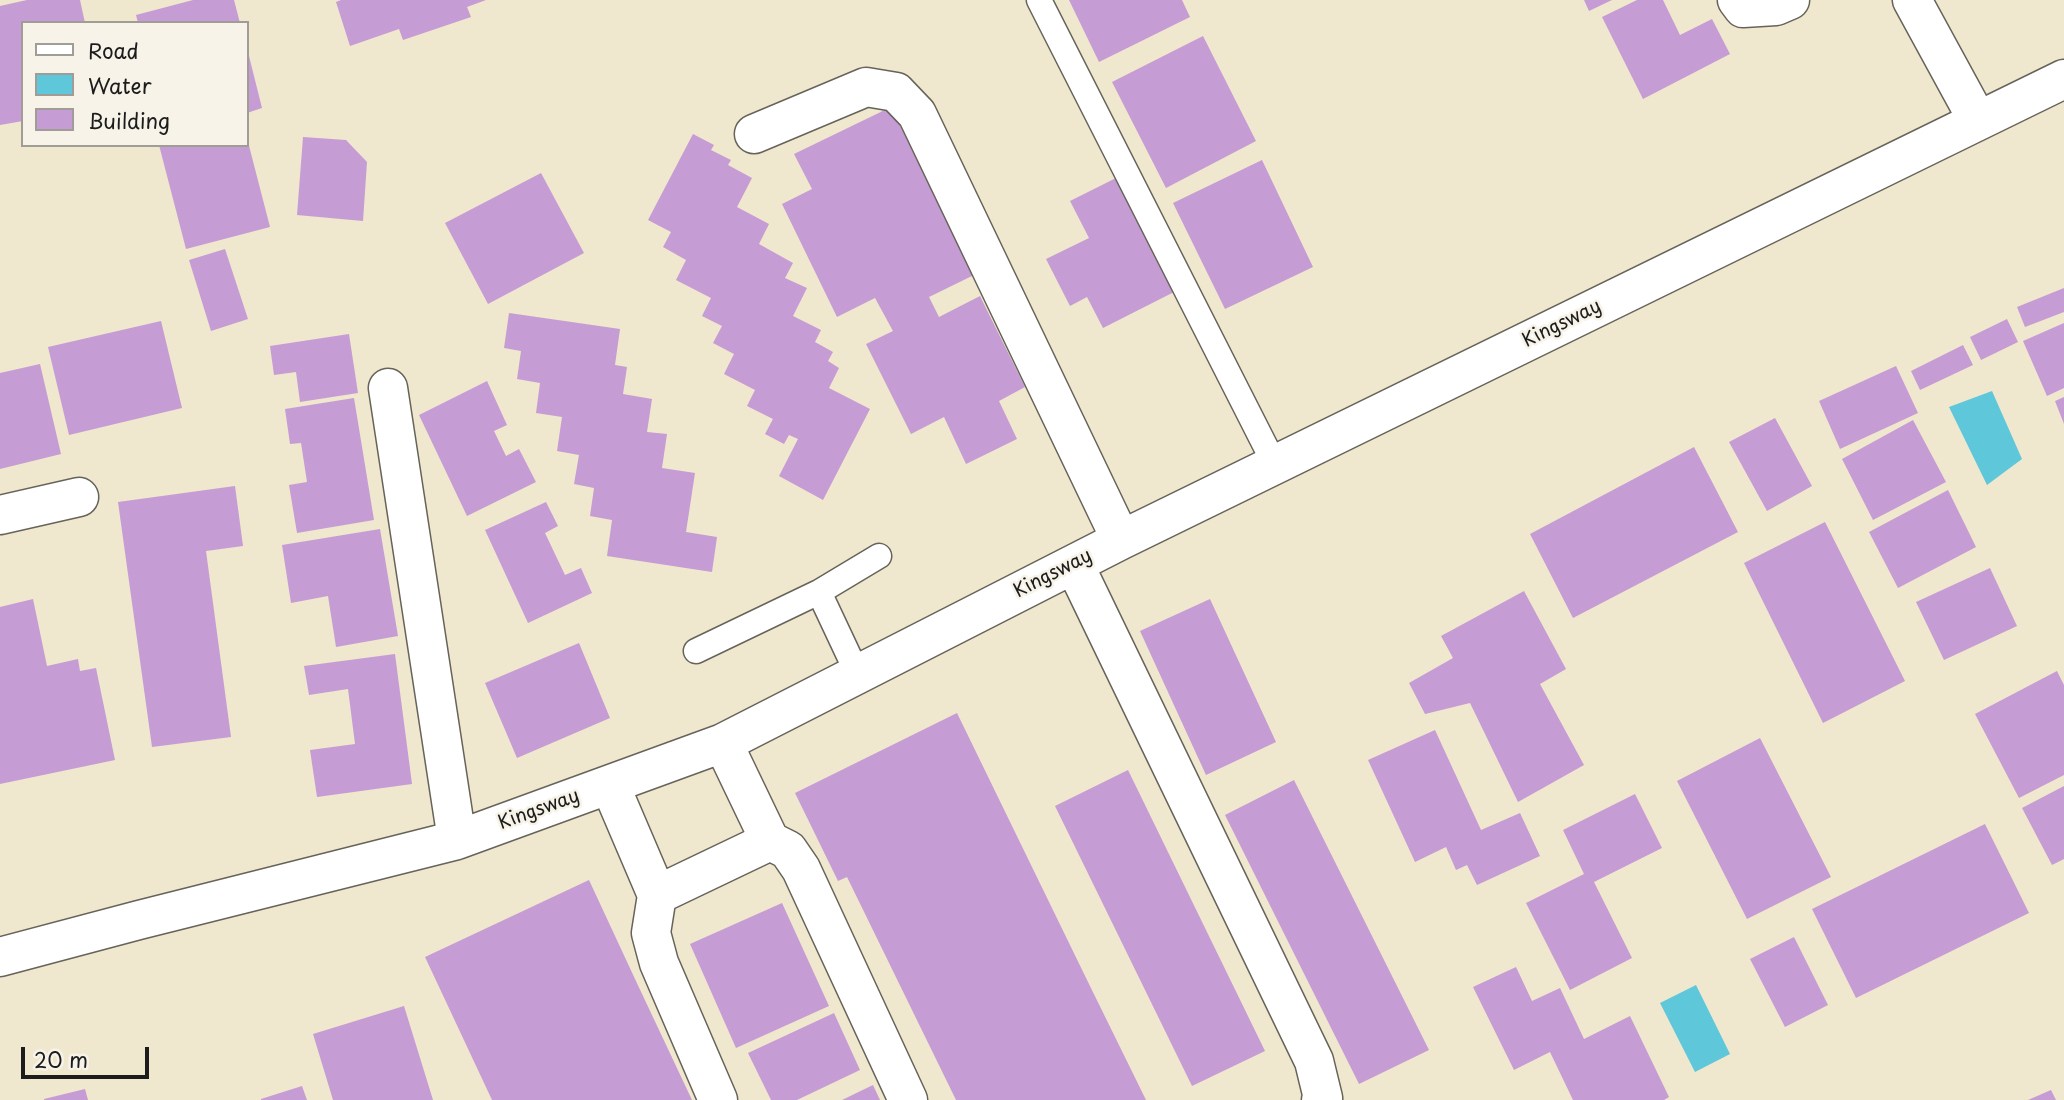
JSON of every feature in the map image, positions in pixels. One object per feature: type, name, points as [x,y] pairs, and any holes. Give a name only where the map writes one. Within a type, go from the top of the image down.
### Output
[{"type":"street","points":[[1737,0],[1742,8],[1776,6],[1790,0]]},
{"type":"street","points":[[1912,0],[1978,121]]},
{"type":"street","name":"Kingsway","points":[[0,957],[457,840],[723,743],[1121,540],[2064,79]]},
{"type":"street","points":[[754,134],[866,87],[896,92],[917,114],[1121,540]]},
{"type":"street","points":[[388,388],[457,840]]},
{"type":"street","points":[[0,515],[79,497]]},
{"type":"street","points":[[1074,564],[1314,1061],[1323,1098],[1321,1100]]},
{"type":"street","points":[[723,743],[770,841],[788,850],[801,869],[908,1100]]},
{"type":"street","points":[[610,785],[657,895],[651,933],[659,964],[718,1100]]},
{"type":"street","points":[[657,895],[770,841]]},
{"type":"lane","points":[[1039,0],[1275,464]]},
{"type":"lane","points":[[696,651],[819,592],[879,556]]},
{"type":"lane","points":[[819,592],[858,675]]},
{"type":"water","points":[[1992,391],[2022,459],[1987,485],[1949,407]]},
{"type":"water","points":[[1696,985],[1730,1054],[1695,1072],[1660,1003]]},
{"type":"building","points":[[27,0],[80,0],[85,21],[21,21],[21,121],[0,125],[0,6]]},
{"type":"building","points":[[193,0],[234,0],[239,21],[138,21],[136,15]]},
{"type":"building","points":[[486,0],[467,7],[471,17],[403,40],[399,29],[350,46],[336,2]]},
{"type":"building","points":[[1069,0],[1182,0],[1190,17],[1099,62]]},
{"type":"building","points":[[1584,0],[1612,0],[1589,11]]},
{"type":"building","points":[[1637,0],[1663,0],[1680,35],[1712,19],[1730,54],[1643,99],[1602,17]]},
{"type":"building","points":[[1203,36],[1256,141],[1166,188],[1112,82]]},
{"type":"building","points":[[248,52],[262,108],[248,113]]},
{"type":"building","points":[[891,107],[974,275],[929,297],[939,317],[980,296],[1025,387],[999,401],[1017,439],[966,464],[944,417],[911,434],[866,344],[893,331],[875,298],[837,317],[782,204],[812,189],[794,154]]},
{"type":"building","points":[[693,134],[714,145],[711,150],[731,160],[728,165],[752,178],[737,207],[769,224],[759,244],[793,263],[785,278],[807,288],[793,316],[821,330],[815,342],[833,352],[828,361],[839,368],[829,388],[870,409],[823,500],[779,476],[798,439],[789,435],[784,444],[765,434],[773,419],[747,406],[755,390],[724,374],[734,354],[713,343],[722,326],[702,316],[711,298],[676,280],[686,260],[663,247],[671,232],[648,220]]},
{"type":"building","points":[[303,137],[346,140],[367,162],[363,221],[297,215]]},
{"type":"building","points":[[248,142],[270,227],[186,249],[160,147],[248,147]]},
{"type":"building","points":[[1262,160],[1313,267],[1225,309],[1173,203]]},
{"type":"building","points":[[541,173],[584,253],[488,304],[445,223]]},
{"type":"building","points":[[1118,177],[1176,291],[1103,328],[1087,297],[1070,306],[1046,259],[1089,238],[1070,201]]},
{"type":"building","points":[[225,249],[248,319],[211,331],[189,260]]},
{"type":"building","points":[[2064,288],[2064,312],[2025,327],[2017,307]]},
{"type":"building","points":[[509,313],[620,329],[615,365],[627,367],[623,394],[652,399],[647,432],[667,434],[662,468],[695,473],[686,532],[717,537],[712,572],[607,556],[612,520],[590,516],[594,488],[574,484],[579,455],[557,451],[562,417],[536,413],[540,383],[517,379],[521,351],[504,348]]},
{"type":"building","points":[[2007,319],[2018,342],[1981,360],[1970,337]]},
{"type":"building","points":[[161,321],[182,408],[69,435],[48,347]]},
{"type":"building","points":[[2064,323],[2064,388],[2047,396],[2023,341]]},
{"type":"building","points":[[349,334],[358,393],[300,402],[296,372],[274,375],[270,346]]},
{"type":"building","points":[[1963,345],[1973,365],[1920,390],[1911,371]]},
{"type":"building","points":[[40,364],[61,454],[0,469],[0,373]]},
{"type":"building","points":[[1896,366],[1918,413],[1840,449],[1819,401]]},
{"type":"building","points":[[487,381],[507,425],[494,431],[506,456],[519,449],[536,482],[467,516],[419,415]]},
{"type":"building","points":[[2064,397],[2064,424],[2055,401]]},
{"type":"building","points":[[354,398],[374,520],[297,533],[289,485],[307,482],[301,443],[290,444],[285,409]]},
{"type":"building","points":[[1775,418],[1812,486],[1767,511],[1729,442]]},
{"type":"building","points":[[1913,420],[1946,482],[1873,520],[1842,459]]},
{"type":"building","points":[[1694,447],[1738,532],[1573,618],[1530,534]]},
{"type":"building","points":[[235,486],[243,546],[206,551],[231,737],[152,747],[118,502]]},
{"type":"building","points":[[1948,490],[1976,547],[1898,588],[1869,532]]},
{"type":"building","points":[[546,502],[558,526],[545,533],[565,575],[581,568],[592,593],[528,623],[485,530]]},
{"type":"building","points":[[1825,522],[1905,681],[1823,723],[1744,563]]},
{"type":"building","points":[[380,529],[398,636],[336,647],[328,596],[291,603],[282,545]]},
{"type":"building","points":[[1990,568],[2017,626],[1944,660],[1916,602]]},
{"type":"building","points":[[1524,591],[1566,669],[1540,684],[1584,765],[1518,802],[1470,703],[1425,714],[1409,683],[1453,658],[1441,636]]},
{"type":"building","points":[[33,599],[47,666],[78,659],[80,671],[96,668],[115,760],[0,784],[0,607]]},
{"type":"building","points":[[1210,599],[1276,742],[1206,775],[1140,631]]},
{"type":"building","points":[[579,643],[610,718],[517,758],[485,683]]},
{"type":"building","points":[[395,654],[412,784],[317,797],[310,750],[355,744],[348,689],[309,695],[304,666]]},
{"type":"building","points":[[2057,671],[2064,685],[2064,775],[2019,798],[1975,714]]},
{"type":"building","points":[[957,713],[1146,1100],[956,1100],[847,877],[838,881],[795,793]]},
{"type":"building","points":[[1435,730],[1481,830],[1520,813],[1540,856],[1477,885],[1467,865],[1456,870],[1446,847],[1415,862],[1368,760]]},
{"type":"building","points":[[1760,738],[1831,877],[1747,919],[1677,781]]},
{"type":"building","points":[[1128,770],[1265,1051],[1192,1086],[1055,806]]},
{"type":"building","points":[[1294,780],[1429,1050],[1359,1084],[1225,815]]},
{"type":"building","points":[[2064,786],[2064,859],[2052,865],[2022,808]]},
{"type":"building","points":[[1635,794],[1662,848],[1594,882],[1632,958],[1570,990],[1526,903],[1584,874],[1563,830]]},
{"type":"building","points":[[1985,824],[2029,913],[1856,998],[1812,909]]},
{"type":"building","points":[[589,880],[692,1100],[492,1100],[425,957]]},
{"type":"building","points":[[782,903],[829,1006],[736,1048],[690,944]]},
{"type":"building","points":[[1794,937],[1828,1005],[1785,1027],[1750,959]]},
{"type":"building","points":[[1516,967],[1532,1001],[1560,988],[1584,1039],[1630,1016],[1669,1097],[1664,1100],[1573,1100],[1550,1052],[1514,1070],[1473,987]]},
{"type":"building","points":[[404,1006],[433,1100],[333,1100],[313,1034]]},
{"type":"building","points":[[834,1013],[860,1070],[797,1100],[771,1100],[748,1053]]},
{"type":"building","points":[[873,1085],[880,1100],[842,1100]]},
{"type":"building","points":[[302,1086],[307,1100],[261,1100],[261,1099]]},
{"type":"building","points":[[85,1089],[88,1100],[44,1100],[44,1099]]},
{"type":"building","points":[[2051,1090],[2056,1100],[2028,1100]]}]
